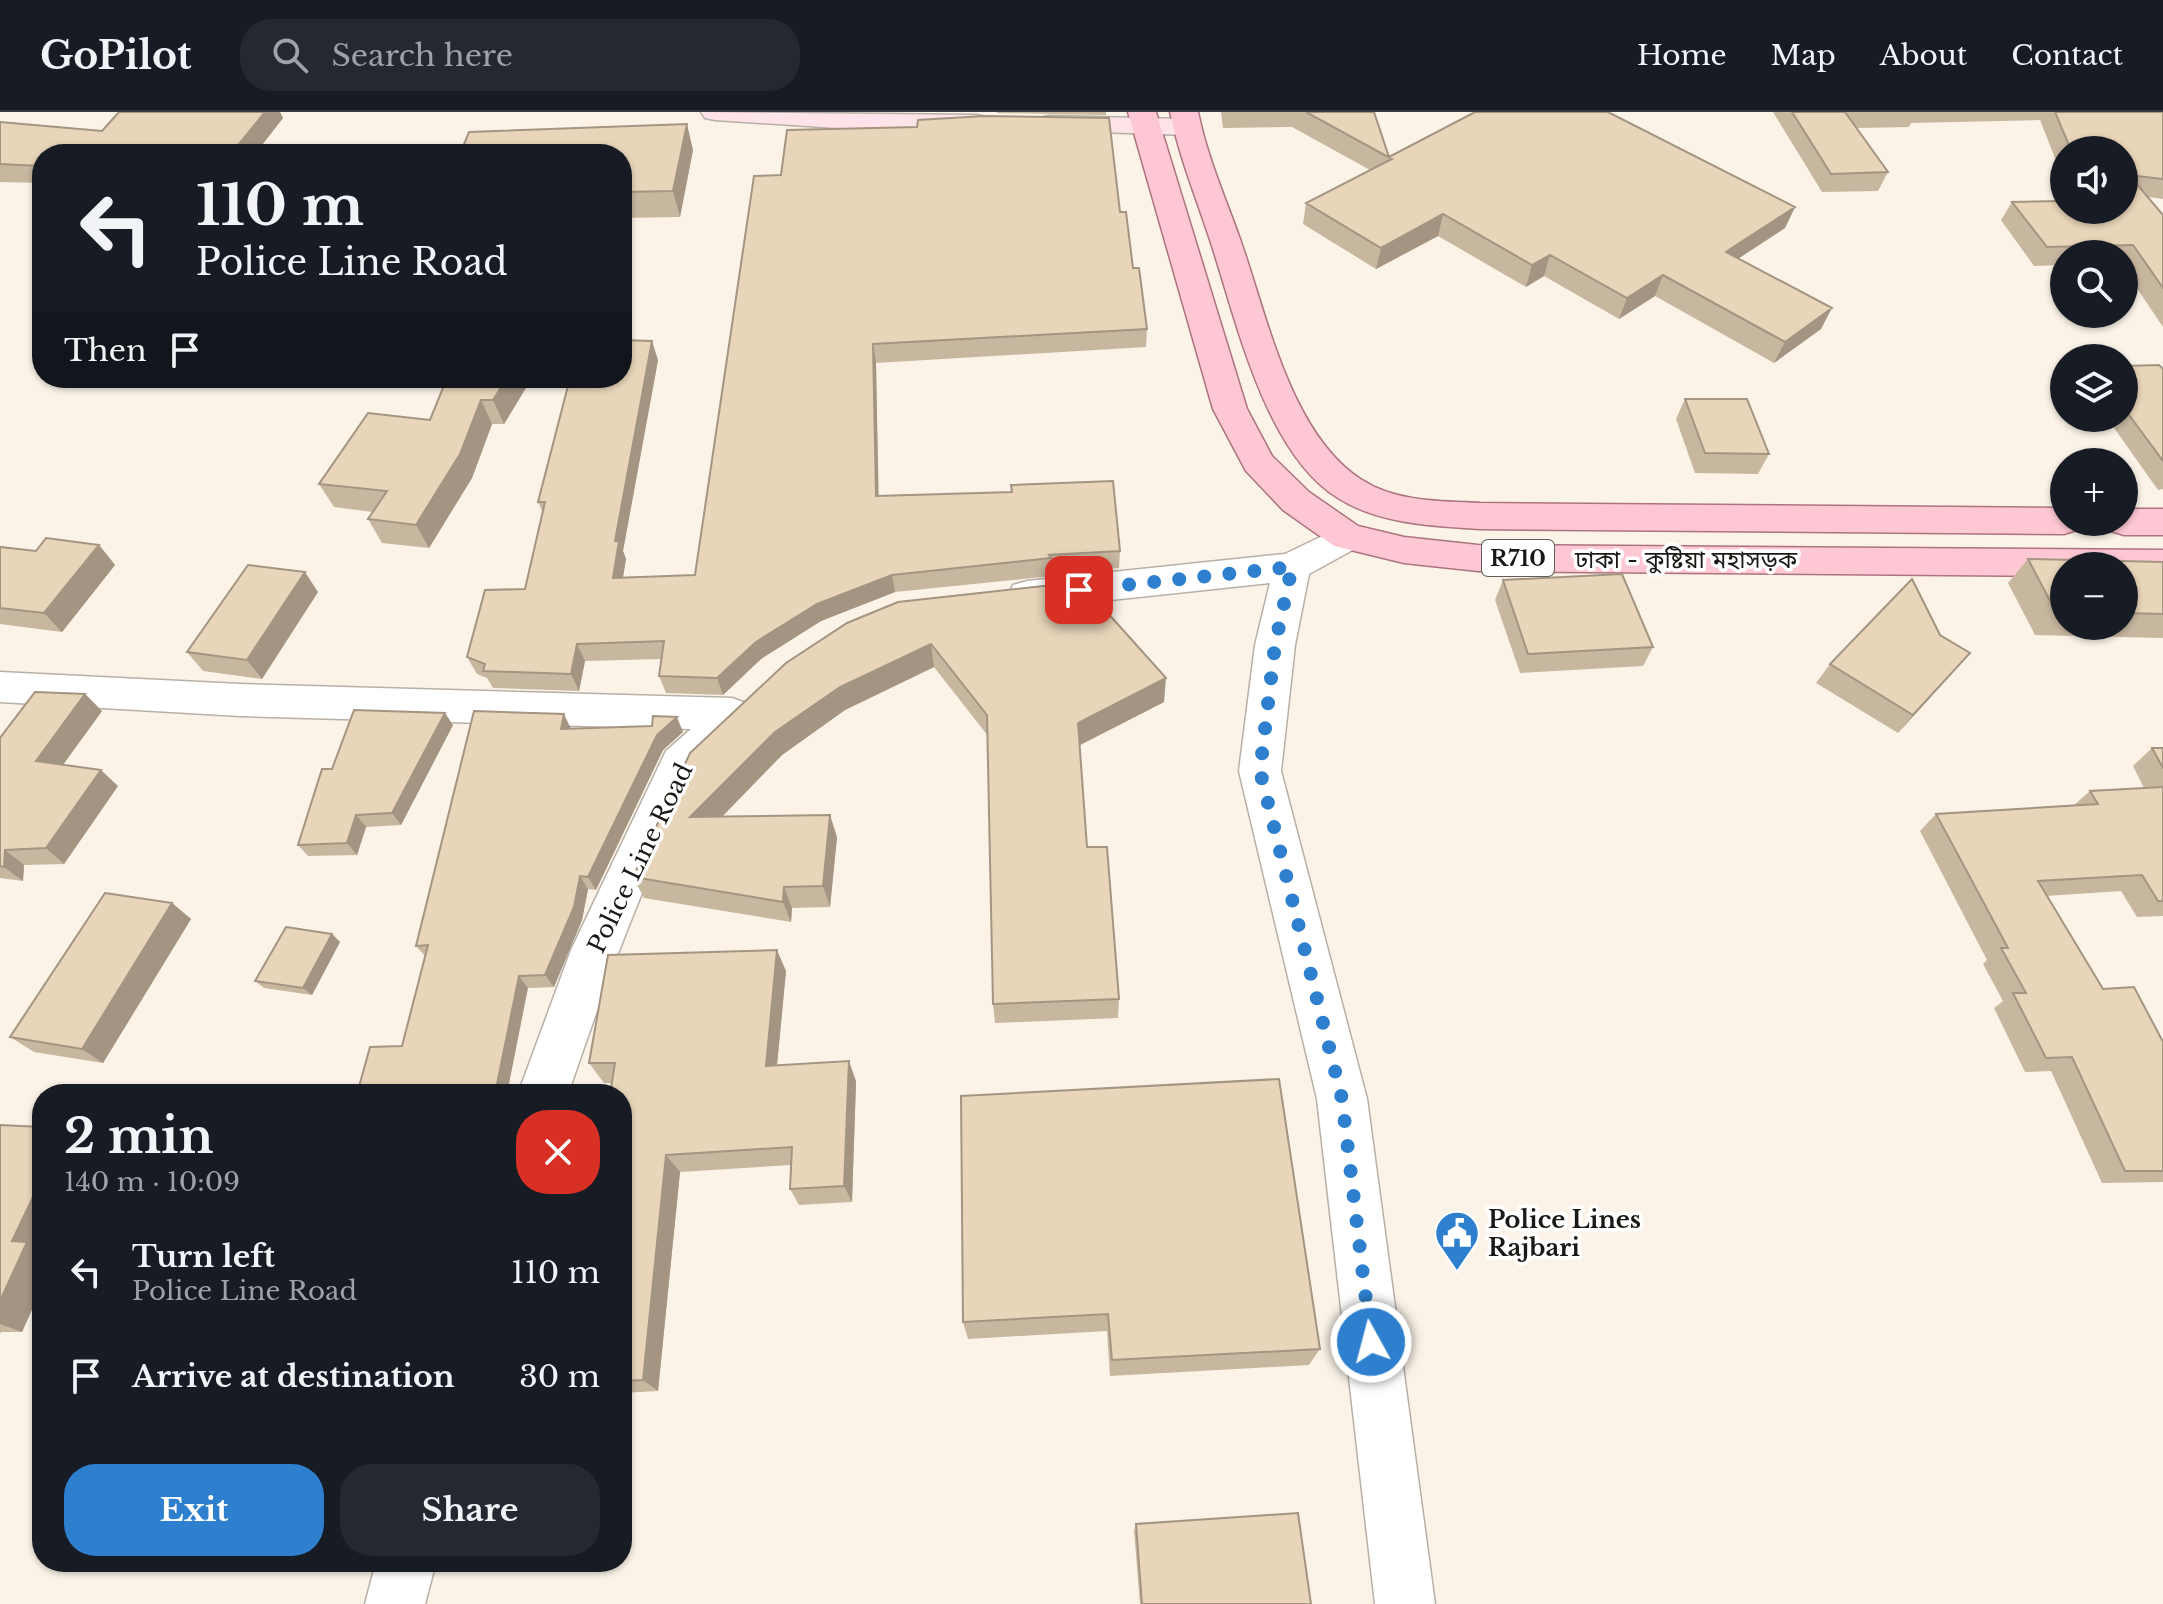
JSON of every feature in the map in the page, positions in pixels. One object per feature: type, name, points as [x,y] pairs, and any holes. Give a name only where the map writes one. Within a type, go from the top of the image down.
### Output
[{"type":"main road","points":[[715,112],[853,121],[1015,124],[1185,120]]},
{"type":"main road","name":"ঢাকা - কুষ্টিয়া মহাসড়ক","points":[[1144,119],[1230,409],[1258,463],[1296,501],[1347,537],[1404,550],[1478,558],[2163,563]]},
{"type":"main road","name":"ঢাকা - কুষ্টিয়া মহাসড়ক","points":[[1185,120],[1281,402],[1308,451],[1337,480],[1377,503],[1423,512],[1480,516],[2050,521]]},
{"type":"main road","points":[[2138,522],[2163,522]]},
{"type":"street","points":[[991,599],[1292,567],[1347,537]]},
{"type":"street","points":[[1292,567],[1275,645],[1260,771],[1342,1099],[1405,1604]]},
{"type":"street","name":"Police Line Road","points":[[0,687],[240,700],[744,704],[681,763],[594,950],[547,1084]]},
{"type":"street","points":[[395,1604],[403,1572]]},
{"type":"building","points":[[119,112],[265,112],[239,144],[32,144],[32,166],[0,164],[0,122],[102,131]]},
{"type":"building","points":[[1306,112],[1374,112],[1389,157],[1475,112],[1608,112],[1795,207],[1726,252],[1832,308],[1785,342],[1663,275],[1627,298],[1550,255],[1532,265],[1443,214],[1381,248],[1306,203],[1392,159]]},
{"type":"building","points":[[1792,112],[1845,112],[1888,172],[1831,174]]},
{"type":"building","points":[[2055,112],[2163,112],[2163,179],[2138,176],[2138,136],[2065,136]]},
{"type":"building","points":[[984,116],[1109,118],[1120,212],[1126,212],[1133,268],[1139,268],[1147,329],[873,344],[876,496],[1012,492],[1011,485],[1113,481],[1120,551],[1049,555],[1051,558],[892,575],[817,604],[756,642],[717,678],[659,676],[664,641],[577,644],[571,674],[483,671],[485,664],[467,657],[485,590],[525,589],[545,502],[538,502],[567,388],[632,388],[632,340],[652,341],[615,541],[619,541],[613,578],[695,575],[754,176],[781,175],[787,130],[917,127],[918,120]]},
{"type":"building","points":[[687,124],[673,191],[632,192],[632,144],[464,144],[469,132]]},
{"type":"building","points":[[2138,186],[2163,215],[2163,288],[2138,252],[2138,240],[2050,240],[2050,247],[2047,247],[2012,202],[2050,201],[2050,224],[2138,224]]},
{"type":"building","points":[[2159,365],[2163,369],[2163,461],[2138,427],[2138,366]]},
{"type":"building","points":[[443,388],[501,388],[493,400],[481,400],[460,454],[416,525],[368,519],[387,491],[319,484],[368,413],[430,420]]},
{"type":"building","points":[[1685,399],[1747,399],[1769,454],[1705,453]]},
{"type":"building","points":[[46,538],[99,545],[44,613],[0,608],[0,547],[36,551]]},
{"type":"building","points":[[2028,559],[2050,559],[2050,601]]},
{"type":"building","points":[[2138,561],[2163,562],[2163,614],[2138,613]]},
{"type":"building","points":[[248,565],[305,572],[247,660],[187,652]]},
{"type":"building","points":[[1622,574],[1653,647],[1528,654],[1503,580]]},
{"type":"building","points":[[1912,579],[1940,635],[1970,653],[1913,715],[1830,664]]},
{"type":"building","points":[[1080,582],[1166,678],[1078,723],[1087,847],[1107,847],[1119,999],[993,1004],[987,715],[931,644],[840,687],[775,732],[690,817],[830,815],[823,886],[784,887],[783,902],[633,877],[690,753],[786,663],[847,623],[898,602]]},
{"type":"building","points":[[35,692],[85,694],[36,761],[101,770],[46,848],[5,850],[4,867],[0,866],[0,738]]},
{"type":"building","points":[[354,710],[445,713],[392,813],[356,815],[347,843],[298,845],[322,769],[332,769]]},
{"type":"building","points":[[474,711],[564,714],[561,729],[652,726],[653,716],[677,717],[657,735],[588,877],[580,876],[574,907],[545,975],[519,976],[497,1084],[360,1084],[370,1047],[402,1046],[428,945],[416,946]]},
{"type":"building","points":[[2152,748],[2163,748],[2163,768]]},
{"type":"building","points":[[2163,787],[2163,901],[2158,901],[2142,875],[2038,881],[2103,989],[2134,987],[2163,1042],[2163,1171],[2125,1171],[2072,1057],[2046,1058],[2013,993],[2026,993],[2001,948],[2008,948],[1936,814],[2098,804],[2090,791]]},
{"type":"building","points":[[105,893],[172,903],[82,1049],[10,1037]]},
{"type":"building","points":[[286,927],[332,934],[303,988],[255,981]]},
{"type":"building","points":[[777,950],[766,1066],[849,1061],[844,1186],[790,1189],[792,1147],[666,1155],[643,1380],[632,1381],[632,1084],[612,1084],[615,1063],[589,1063],[608,955]]},
{"type":"building","points":[[1279,1079],[1320,1349],[1112,1360],[1108,1314],[963,1322],[961,1096]]},
{"type":"building","points":[[0,1125],[32,1127],[32,1199],[12,1241],[27,1242],[0,1301]]},
{"type":"building","points":[[1298,1513],[1311,1604],[1142,1604],[1136,1524]]},
{"type":"place","name":"Police Lines Rajbari","points":[[1457,1272]]},
{"type":"route","points":[[1079,590],[1292,567],[1275,645],[1260,771],[1342,1099],[1371,1342]]}]
